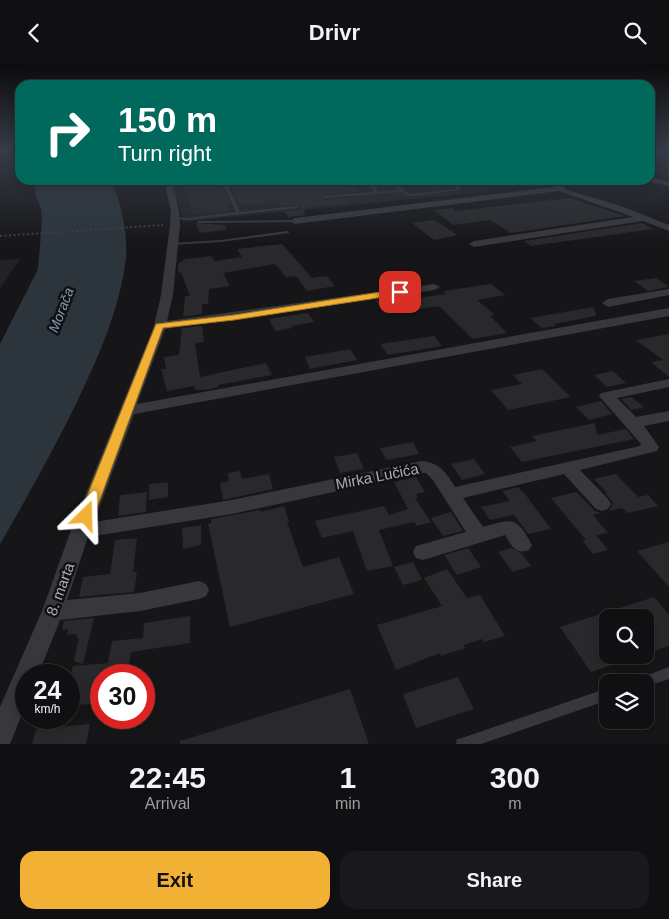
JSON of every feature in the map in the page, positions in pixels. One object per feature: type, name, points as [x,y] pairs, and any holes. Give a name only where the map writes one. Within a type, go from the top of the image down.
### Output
[{"type":"street","points":[[656,181],[669,184]]},
{"type":"street","name":"8. marta","points":[[0,737],[53,611],[81,530],[160,326],[167,295],[175,221],[169,185]]},
{"type":"street","points":[[555,185],[559,189]]},
{"type":"street","points":[[294,221],[559,189],[669,228]]},
{"type":"street","points":[[474,244],[645,218]]},
{"type":"street","points":[[160,326],[244,316],[434,287]]},
{"type":"street","points":[[608,303],[669,292]]},
{"type":"street","points":[[128,410],[669,311]]},
{"type":"street","points":[[451,494],[651,447],[633,423],[606,396],[669,383]]},
{"type":"street","points":[[633,423],[669,415]]},
{"type":"street","name":"Mirka Lučića","points":[[81,530],[232,507],[421,467],[431,468],[436,471],[478,536]]},
{"type":"street","points":[[567,467],[602,504]]},
{"type":"street","points":[[423,552],[509,527],[522,545]]},
{"type":"street","points":[[53,611],[140,602],[199,590]]},
{"type":"lane","points":[[224,185],[238,213]]},
{"type":"lane","points":[[374,185],[377,193]]},
{"type":"lane","points":[[395,185],[402,191],[413,195],[458,190],[455,185]]},
{"type":"lane","points":[[324,197],[402,191]]},
{"type":"lane","points":[[175,221],[296,207]]},
{"type":"lane","points":[[175,221],[294,221]]},
{"type":"lane","points":[[172,244],[221,241],[288,232]]},
{"type":"lane","points":[[654,678],[669,673]]},
{"type":"lane","points":[[462,744],[599,697]]},
{"type":"path","points":[[0,236],[154,226]]},
{"type":"shaded area","points":[[173,185],[482,185],[492,191],[183,222]]},
{"type":"shaded area","points":[[20,259],[0,289],[0,260]]},
{"type":"water","name":"Morača","points":[[34,185],[113,185],[123,218],[126,258],[119,296],[107,333],[92,369],[49,457],[0,544],[0,344],[38,269],[42,221],[41,208],[35,193]]},
{"type":"building","points":[[184,185],[222,185],[231,206],[228,206],[230,211],[193,215]]},
{"type":"building","points":[[229,185],[353,185],[359,191],[324,194],[320,198],[324,200],[346,198],[350,203],[302,208],[306,215],[288,217],[284,211],[298,210],[301,208],[300,205],[280,206],[278,202],[239,205]]},
{"type":"building","points":[[570,198],[625,216],[511,233],[490,220],[453,225],[434,210],[453,208],[456,211]]},
{"type":"building","points":[[434,220],[458,235],[434,240],[412,223]]},
{"type":"building","points":[[196,223],[225,225],[227,230],[199,233]]},
{"type":"building","points":[[642,223],[653,229],[531,246],[524,241]]},
{"type":"building","points":[[282,244],[312,278],[327,276],[335,286],[307,291],[296,276],[286,277],[275,264],[223,273],[230,286],[209,289],[208,304],[202,304],[202,314],[183,317],[185,296],[190,296],[181,272],[178,273],[178,264],[185,259],[211,256],[215,261],[242,257],[237,249]]},
{"type":"building","points":[[656,278],[669,287],[648,291],[634,281]]},
{"type":"building","points":[[491,284],[505,295],[477,300],[495,315],[490,316],[507,333],[473,339],[439,306],[386,314],[375,301],[397,297],[401,297],[403,300],[446,294],[443,291]]},
{"type":"building","points":[[594,307],[596,316],[554,324],[556,326],[542,328],[530,318]]},
{"type":"building","points":[[308,313],[314,322],[291,326],[292,328],[277,331],[269,319]]},
{"type":"building","points":[[202,326],[204,342],[195,343],[200,377],[266,363],[272,375],[218,385],[219,387],[205,390],[196,390],[194,386],[167,391],[161,369],[166,369],[164,357],[179,355],[182,328]]},
{"type":"building","points":[[669,334],[669,377],[651,362],[663,360],[636,340]]},
{"type":"building","points":[[434,336],[442,346],[388,355],[380,344]]},
{"type":"building","points":[[350,349],[357,360],[310,369],[305,357]]},
{"type":"building","points":[[542,369],[571,397],[508,410],[491,390],[522,384],[513,375]]},
{"type":"building","points":[[613,371],[626,383],[607,387],[594,375]]},
{"type":"building","points":[[631,397],[644,407],[631,410],[621,399]]},
{"type":"building","points":[[601,401],[612,414],[589,420],[576,407]]},
{"type":"building","points":[[595,423],[597,435],[626,429],[634,439],[522,462],[510,447],[537,441],[532,436]]},
{"type":"building","points":[[413,442],[419,454],[386,460],[380,448]]},
{"type":"building","points":[[357,453],[364,469],[340,473],[334,457]]},
{"type":"building","points":[[474,459],[485,474],[462,480],[451,464]]},
{"type":"building","points":[[240,471],[242,479],[269,474],[273,489],[223,500],[220,483],[229,481],[228,473]]},
{"type":"building","points":[[616,474],[638,497],[648,495],[658,506],[628,513],[622,508],[593,515],[608,533],[596,535],[608,550],[593,554],[583,541],[586,540],[551,498],[576,492],[595,511],[601,513],[609,511],[613,503],[605,493],[607,493],[594,479]]},
{"type":"building","points":[[416,477],[425,492],[416,494],[418,497],[415,498],[431,522],[417,526],[414,522],[379,530],[393,566],[367,571],[353,531],[322,538],[315,521],[384,506],[389,515],[408,509],[394,482]]},
{"type":"building","points":[[168,482],[168,497],[149,500],[149,484]]},
{"type":"building","points":[[518,487],[551,529],[528,534],[514,515],[490,520],[481,507],[510,501],[502,491]]},
{"type":"building","points":[[147,492],[146,512],[118,516],[120,495]]},
{"type":"building","points":[[284,506],[289,522],[287,522],[303,567],[339,557],[354,594],[230,627],[208,524],[211,523],[211,519],[260,510],[261,512]]},
{"type":"building","points":[[451,512],[463,531],[443,536],[431,518]]},
{"type":"building","points":[[201,525],[201,545],[183,549],[182,528]]},
{"type":"building","points":[[137,538],[133,572],[137,572],[134,592],[79,597],[83,577],[110,574],[115,540]]},
{"type":"building","points":[[669,542],[669,587],[637,551]]},
{"type":"building","points":[[468,548],[481,567],[457,575],[444,555]]},
{"type":"building","points":[[511,548],[521,553],[531,566],[513,572],[498,552]]},
{"type":"building","points":[[413,562],[422,580],[403,585],[394,567]]},
{"type":"building","points":[[447,569],[467,598],[480,595],[505,636],[484,642],[482,639],[464,645],[465,648],[441,656],[440,653],[396,670],[377,625],[442,606],[424,578]]},
{"type":"building","points":[[654,597],[669,615],[669,646],[654,651],[654,609],[616,609]]},
{"type":"building","points":[[599,615],[599,664],[612,665],[591,672],[560,627]]},
{"type":"building","points":[[190,616],[190,643],[131,652],[129,664],[96,664],[108,663],[112,641],[143,638],[144,623]]},
{"type":"building","points":[[94,618],[83,664],[74,661],[79,637],[76,638],[77,634],[67,635],[68,629],[62,630],[64,621]]},
{"type":"building","points":[[80,665],[90,665],[90,704],[80,705]]},
{"type":"building","points":[[458,677],[474,709],[416,728],[403,694]]},
{"type":"building","points":[[350,689],[369,744],[180,744],[180,741]]},
{"type":"building","points":[[90,724],[86,744],[32,744],[36,729],[80,729],[80,725]]},
{"type":"route","points":[[86,516],[160,326],[271,312],[400,292]]}]
